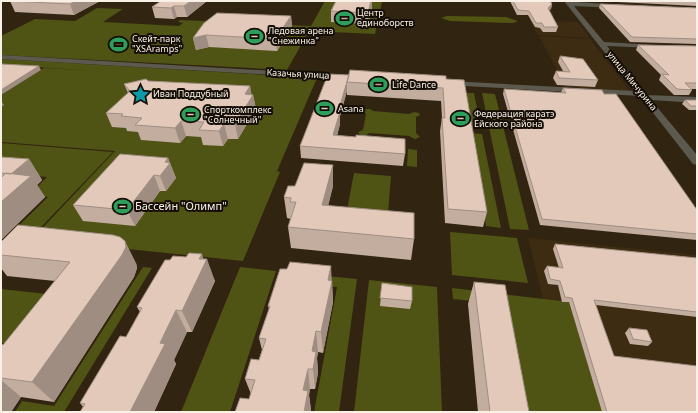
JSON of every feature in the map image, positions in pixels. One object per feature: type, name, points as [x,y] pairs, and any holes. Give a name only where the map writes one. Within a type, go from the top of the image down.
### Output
[{"type":"street","points":[[568,2],[620,6]]},
{"type":"street","name":"улица Мичурина","points":[[568,2],[697,162]]},
{"type":"street","points":[[602,44],[660,46]]},
{"type":"street","name":"Казачья улица","points":[[1,57],[352,78]]},
{"type":"street","points":[[444,83],[697,100]]},
{"type":"shaded area","points":[[447,16],[506,17],[518,21],[513,23],[450,21],[441,18]]},
{"type":"shaded area","points":[[530,20],[578,22],[590,38],[538,35]]},
{"type":"shaded area","points":[[539,36],[590,39],[630,91],[566,87]]},
{"type":"shaded area","points":[[528,238],[697,255],[697,412],[571,412]]},
{"type":"green space","points":[[325,1],[382,2],[375,34],[309,31],[287,70],[1,55],[1,36],[35,19],[75,21],[97,8],[123,9],[103,22],[179,26],[183,23],[178,22],[180,20],[311,26]]},
{"type":"green space","points":[[1,59],[317,78],[277,171],[280,172],[243,261],[32,239],[115,151],[1,142],[1,95],[44,68],[98,71],[1,65]]},
{"type":"green space","points":[[464,93],[474,93],[481,128],[470,127]]},
{"type":"green space","points":[[482,93],[495,94],[529,230],[510,229]]},
{"type":"green space","points":[[366,109],[409,114],[414,112],[419,113],[420,115],[416,117],[416,133],[420,137],[415,139],[409,136],[369,133],[365,136],[360,135],[358,132],[363,130],[366,114],[363,111]]},
{"type":"green space","points":[[471,133],[482,134],[501,228],[486,226]]},
{"type":"green space","points":[[1,143],[113,152],[1,269],[1,243],[48,197],[29,195],[47,177],[1,173]]},
{"type":"green space","points":[[408,149],[417,150],[417,167],[407,166]]},
{"type":"green space","points":[[354,173],[391,176],[388,213],[347,210]]},
{"type":"green space","points":[[450,232],[517,238],[528,283],[452,275]]},
{"type":"green space","points":[[143,267],[152,268],[64,412],[15,412],[22,401],[54,406]]},
{"type":"green space","points":[[240,267],[276,271],[230,412],[181,412]]},
{"type":"green space","points":[[285,272],[357,279],[339,412],[314,412],[337,287],[282,282]]},
{"type":"green space","points":[[369,280],[437,287],[442,412],[354,412]]},
{"type":"green space","points":[[452,288],[569,302],[602,412],[522,412],[503,304],[453,299]]},
{"type":"green space","points":[[1,289],[56,295],[16,345],[1,343]]},
{"type":"building","points":[[10,1],[76,1],[70,4]]},
{"type":"building","points":[[161,1],[191,1],[184,6],[174,6],[171,8],[152,7]]},
{"type":"building","points":[[336,1],[371,1],[368,13],[331,11]]},
{"type":"building","points":[[513,1],[550,1],[552,4],[548,8],[558,27],[544,27],[542,23],[536,23],[529,11],[518,10]]},
{"type":"building","points":[[600,4],[697,8],[697,39],[632,37]]},
{"type":"building","points":[[217,13],[291,16],[275,39],[206,35],[193,38],[204,23]]},
{"type":"building","points":[[638,45],[697,46],[697,83],[685,83],[692,90],[677,89],[662,74],[669,75]]},
{"type":"building","points":[[560,56],[583,59],[598,80],[559,78],[556,71],[570,72]]},
{"type":"building","points":[[1,64],[39,66],[1,90]]},
{"type":"building","points":[[350,70],[446,76],[446,79],[464,80],[487,212],[448,209],[442,118],[445,118],[443,88],[347,82]]},
{"type":"building","points":[[328,74],[349,75],[333,135],[356,137],[356,135],[405,139],[405,154],[300,146]]},
{"type":"building","points":[[146,79],[148,81],[250,86],[245,94],[253,95],[235,124],[224,124],[219,131],[199,130],[204,122],[181,121],[175,128],[135,125],[142,118],[121,116],[123,114],[106,113],[130,91],[124,84]]},
{"type":"building","points":[[563,88],[602,90],[604,94],[616,94],[697,210],[697,234],[542,219],[504,89],[566,93]]},
{"type":"building","points":[[685,100],[697,100],[697,106],[691,106]]},
{"type":"building","points":[[120,154],[168,158],[165,162],[170,163],[160,176],[154,175],[127,210],[73,205]]},
{"type":"building","points":[[1,157],[29,159],[11,174],[1,173]]},
{"type":"building","points":[[304,163],[333,165],[322,205],[414,213],[414,239],[288,227],[296,202],[290,202],[291,198],[284,197],[288,186],[295,186]]},
{"type":"building","points":[[6,173],[31,176],[1,202],[1,178]]},
{"type":"building","points":[[18,225],[113,235],[120,237],[125,241],[126,247],[122,255],[32,382],[1,378],[1,344],[3,345],[70,262],[1,255],[1,242]]},
{"type":"building","points":[[555,244],[697,258],[697,312],[594,300],[614,356],[697,366],[697,412],[607,412],[572,298],[565,297],[560,281],[550,279],[547,266],[563,268]]},
{"type":"building","points":[[189,253],[202,254],[199,259],[207,259],[182,311],[176,310],[160,343],[165,344],[130,412],[80,412],[85,404],[80,403],[120,336],[126,337],[142,308],[137,307],[165,260],[170,260],[173,256],[186,257]]},
{"type":"building","points":[[290,262],[331,266],[328,280],[332,281],[321,332],[316,331],[312,351],[316,352],[313,369],[308,369],[303,390],[308,391],[304,412],[235,412],[240,398],[249,399],[255,380],[245,379],[251,359],[259,360],[266,339],[259,338],[270,306],[268,306],[280,269],[287,269]]},
{"type":"building","points":[[474,282],[505,285],[529,412],[490,412]]},
{"type":"building","points":[[382,283],[412,287],[412,301],[380,298]]},
{"type":"building","points":[[629,328],[647,330],[652,342],[633,339]]},
{"type":"place","name":"Центр единоборств","points":[[344,18]]},
{"type":"place","name":"Ледовая арена \"Снежинка\"","points":[[255,36]]},
{"type":"place","name":"Скейт-парк \"XSAramps\"","points":[[119,44]]},
{"type":"place","name":"Life Dance","points":[[379,85]]},
{"type":"place","name":"Иван Поддубный","points":[[140,94]]},
{"type":"place","name":"Asana","points":[[325,109]]},
{"type":"place","name":"Спорткомплекс \"Солнечный\"","points":[[191,115]]},
{"type":"place","name":"Федерация каратэ Ейского района","points":[[461,119]]},
{"type":"place","name":"Бассейн \"Олимп\"","points":[[122,206]]}]
